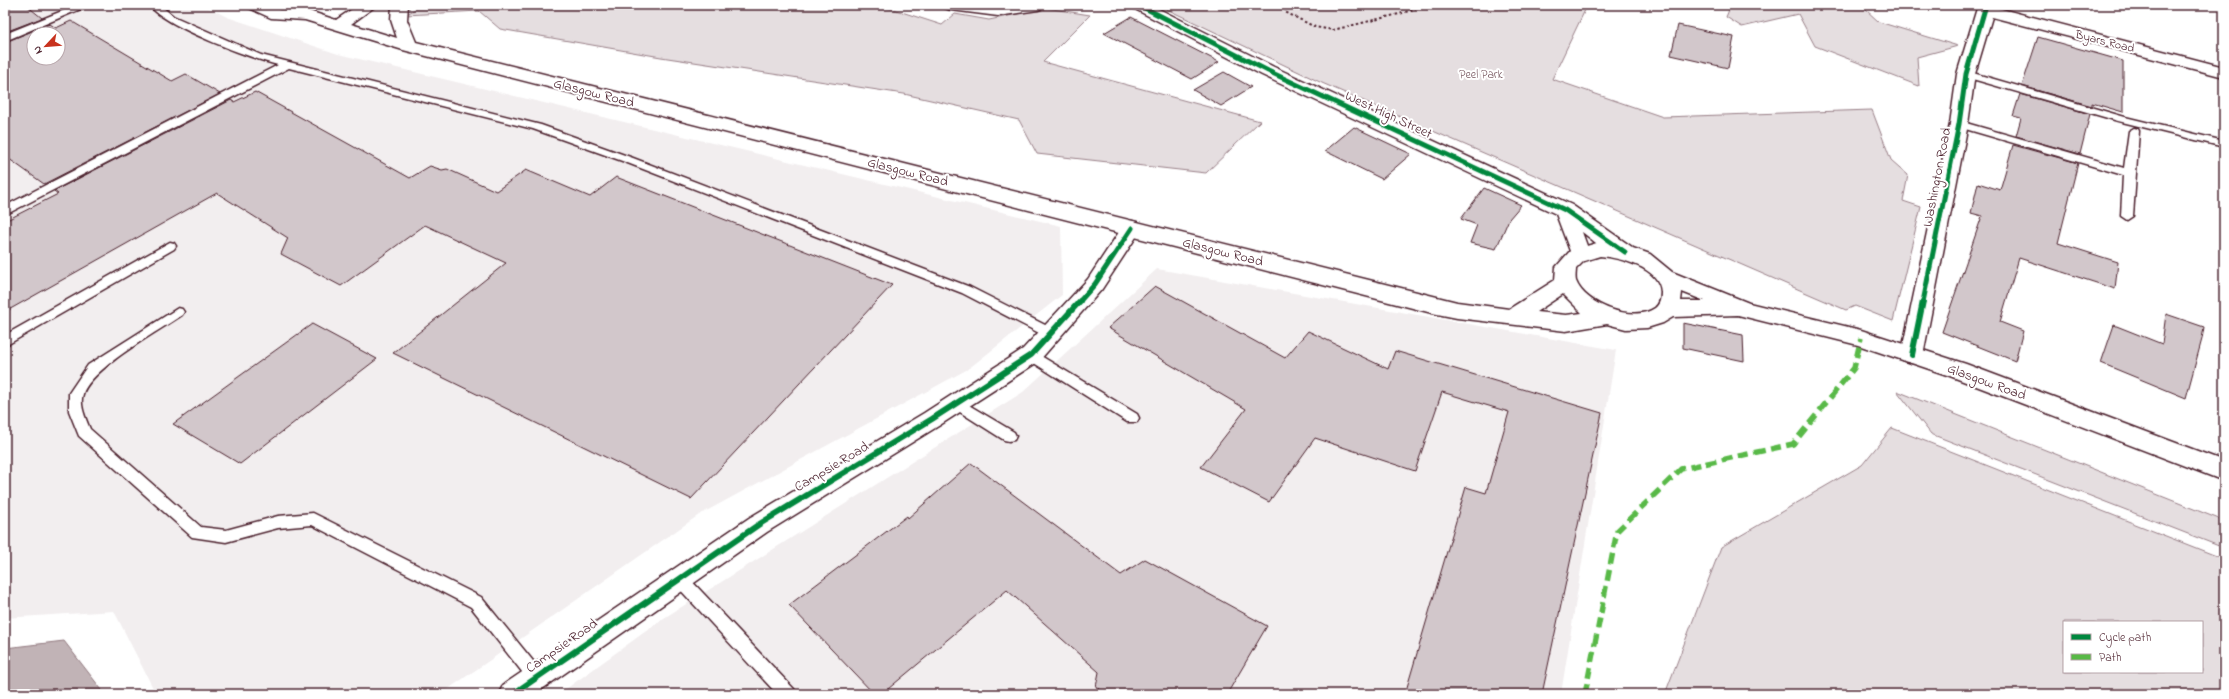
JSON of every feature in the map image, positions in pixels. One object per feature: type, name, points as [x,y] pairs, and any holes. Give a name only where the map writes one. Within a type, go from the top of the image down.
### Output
[{"type":"main road","name":"Glasgow Road","points":[[255,5],[277,15],[305,10],[338,26],[409,46],[1432,305],[1457,310],[1566,323],[1606,317]]},
{"type":"main road","points":[[338,26],[368,5]]},
{"type":"main road","points":[[400,5],[397,10],[399,23],[409,46]]},
{"type":"main road","points":[[951,5],[998,11],[1038,5]]},
{"type":"main road","name":"West High Street","points":[[1139,5],[1268,71],[1565,210],[1625,252]]},
{"type":"main road","name":"Byars Road","points":[[1986,8],[2224,72]]},
{"type":"main road","name":"Washington Road","points":[[1912,355],[1959,124],[1966,74],[1986,8]]},
{"type":"main road","points":[[1565,210],[1580,254]]},
{"type":"main road","name":"Campsie Road","points":[[513,694],[679,578],[758,525],[957,403],[1031,355],[1095,284],[1132,228]]},
{"type":"main road","points":[[1600,249],[1625,252],[1648,262],[1665,277],[1671,288],[1672,299],[1667,309],[1657,316],[1642,321],[1619,320],[1606,317],[1580,303],[1565,283],[1565,271],[1570,261],[1580,254],[1600,249]]},
{"type":"main road","name":"Glasgow Road","points":[[1665,277],[1744,309],[1861,338],[2020,392],[2224,470]]},
{"type":"main road","points":[[1514,316],[1565,283]]},
{"type":"main road","name":"Glasgow Road","points":[[1667,309],[1744,309]]},
{"type":"lane","points":[[5,38],[85,5]]},
{"type":"lane","points":[[154,5],[170,18],[257,57],[286,66],[431,99],[551,132],[804,226],[959,287],[1050,333]]},
{"type":"lane","points":[[5,211],[286,66]]},
{"type":"lane","points":[[1966,74],[2122,119],[2224,144]]},
{"type":"lane","points":[[1959,124],[2129,173]]},
{"type":"lane","points":[[2127,216],[2129,173],[2134,131]]},
{"type":"lane","points":[[5,341],[170,246]]},
{"type":"lane","points":[[178,312],[92,368],[76,393],[76,411],[84,432],[197,533],[226,536],[278,522],[313,519],[476,602],[536,677]]},
{"type":"lane","points":[[1031,355],[1132,418]]},
{"type":"lane","points":[[957,403],[1010,436]]},
{"type":"lane","points":[[679,578],[788,694]]},
{"type":"path","points":[[1283,5],[1286,7],[1285,12],[1294,18],[1315,27],[1333,30],[1402,13],[1424,5]]},
{"type":"shaded area","points":[[5,5],[203,5],[227,17],[338,54],[1061,226],[1062,295],[968,369],[699,515],[441,694],[156,694],[114,611],[5,618]]},
{"type":"shaded area","points":[[1157,269],[1616,350],[1561,694],[559,694],[664,618],[1023,392]]},
{"type":"shaded area","points":[[64,641],[105,694],[5,694],[5,648]]},
{"type":"green space","points":[[421,5],[880,5],[942,25],[955,14],[989,20],[1046,8],[1090,15],[1043,62],[1260,121],[1206,173],[1037,154],[1019,120],[904,94],[661,57],[500,29],[479,11],[406,15]]},
{"type":"green space","name":"Peel Park","points":[[1158,5],[1588,5],[1592,9],[1585,10],[1552,79],[1663,117],[1872,110],[1891,160],[1908,175],[1903,201],[1921,207],[1893,321],[1855,306],[1846,310],[1322,83]]},
{"type":"green space","points":[[1731,5],[1935,5],[1865,9],[1879,22],[1958,46],[1917,57],[1919,86],[1815,46],[1798,14],[1742,27],[1726,17]]},
{"type":"green space","points":[[1897,391],[2224,521],[2224,548],[1931,434]]},
{"type":"green space","points":[[1892,428],[2224,559],[2224,694],[1665,694],[1721,547],[1862,465]]},
{"type":"building","points":[[5,5],[26,5],[42,18],[5,32]]},
{"type":"building","points":[[1131,17],[1219,62],[1192,79],[1104,33]]},
{"type":"building","points":[[71,21],[172,81],[186,74],[220,94],[44,184],[5,156],[5,42],[26,34],[26,66],[66,66],[66,26],[60,26]]},
{"type":"building","points":[[1678,25],[1734,37],[1728,68],[1671,55]]},
{"type":"building","points":[[2038,37],[2123,61],[2123,112],[2092,103],[2092,106],[2022,86]]},
{"type":"building","points":[[1224,72],[1251,87],[1221,106],[1193,90]]},
{"type":"building","points":[[255,92],[410,178],[430,166],[442,170],[447,169],[496,191],[526,170],[590,197],[616,177],[892,285],[691,499],[393,353],[506,263],[425,225],[341,286],[281,254],[288,238],[217,193],[5,312],[5,221],[58,194],[54,191],[231,100],[234,102]]},
{"type":"building","points":[[2020,94],[2090,114],[2080,154],[2016,136],[2021,118],[2013,116]]},
{"type":"building","points":[[1354,127],[1411,154],[1382,179],[1325,151]]},
{"type":"building","points":[[2013,145],[2078,163],[2058,243],[2118,262],[2115,289],[2019,258],[2000,322],[2023,331],[2015,361],[1942,332],[1982,216],[1971,213],[1978,183],[2000,190]]},
{"type":"building","points":[[1484,188],[1521,205],[1509,219],[1496,249],[1470,243],[1477,225],[1461,219]]},
{"type":"building","points":[[1155,286],[1285,358],[1308,331],[1388,369],[1395,351],[1602,413],[1542,694],[1405,694],[1466,487],[1486,493],[1509,412],[1442,392],[1415,471],[1315,438],[1269,502],[1201,467],[1246,409],[1108,328]]},
{"type":"building","points":[[2166,314],[2204,327],[2186,398],[2101,363],[2114,325],[2162,344]]},
{"type":"building","points":[[1683,323],[1743,335],[1744,361],[1683,348]]},
{"type":"building","points":[[312,324],[377,359],[240,464],[173,424]]},
{"type":"building","points":[[971,463],[1121,575],[1145,559],[1267,626],[1227,694],[1108,694],[1096,687],[1099,672],[1007,590],[882,694],[874,694],[789,605],[907,516],[908,518]]},
{"type":"marked path","points":[[1585,694],[1617,531],[1681,469],[1793,444],[1854,368],[1861,338]]},
{"type":"cycle path","points":[[1139,5],[1268,71],[1565,210],[1625,252]]},
{"type":"cycle path","points":[[1912,355],[1959,124],[1966,74],[1986,10],[1986,5]]},
{"type":"cycle path","points":[[513,694],[606,628],[758,525],[932,419],[1031,355],[1095,284],[1132,228]]}]
